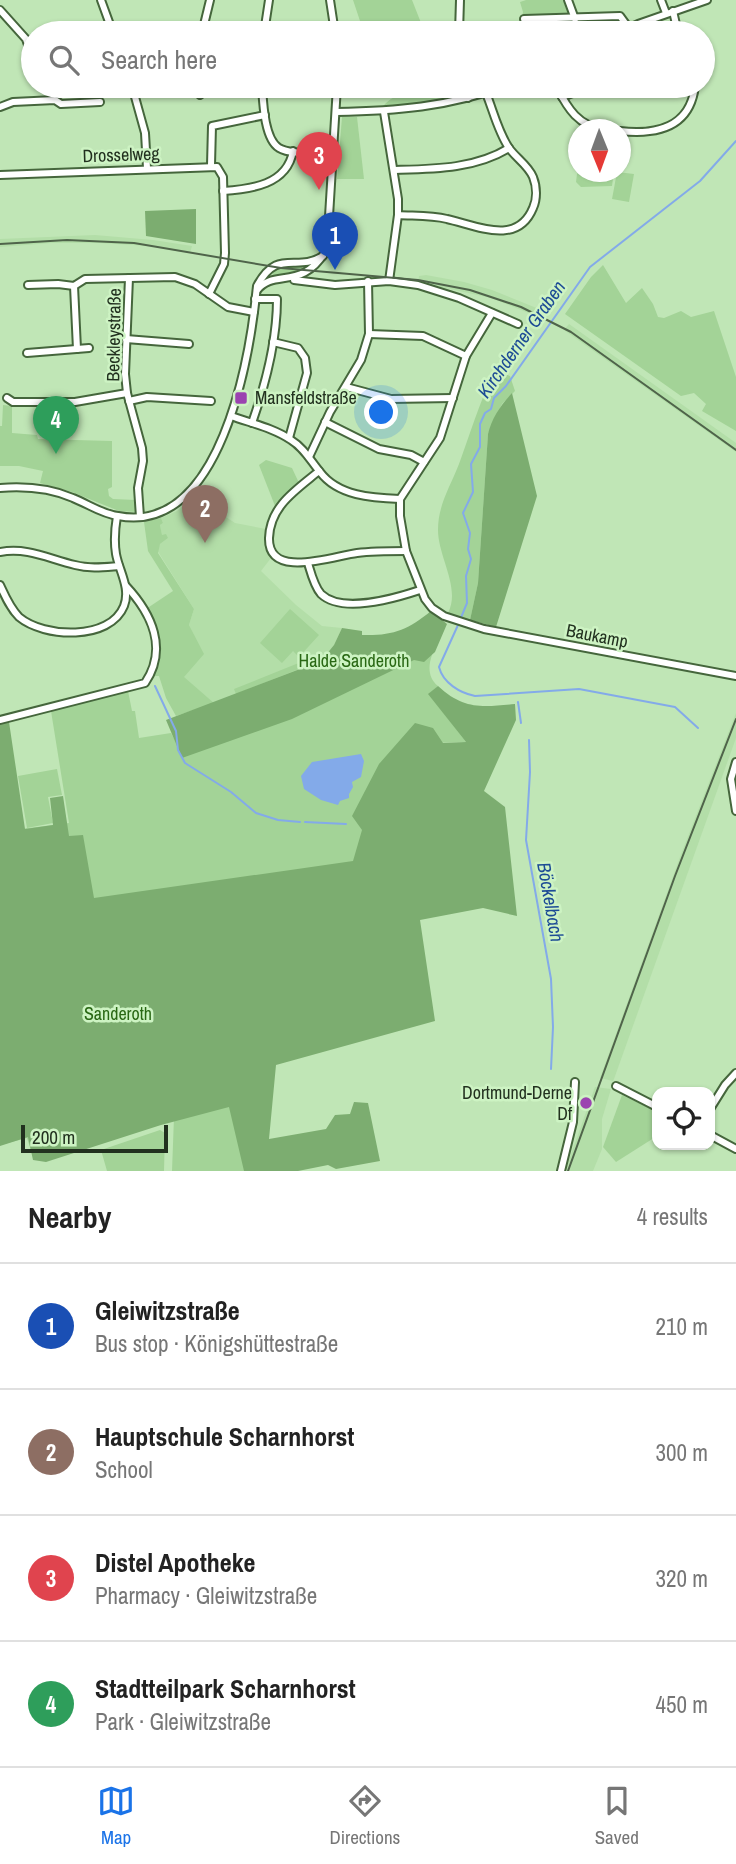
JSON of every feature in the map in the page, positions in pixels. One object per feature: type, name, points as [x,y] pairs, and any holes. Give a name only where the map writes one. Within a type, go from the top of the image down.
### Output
[{"type":"street","points":[[100,0],[108,21]]},
{"type":"street","points":[[205,21],[210,0]]},
{"type":"street","points":[[266,21],[269,0]]},
{"type":"street","points":[[330,0],[333,21]]},
{"type":"street","points":[[459,21],[460,0]]},
{"type":"street","points":[[568,0],[575,19]]},
{"type":"street","points":[[661,0],[673,21]]},
{"type":"street","points":[[646,21],[706,0]]},
{"type":"street","points":[[0,10],[21,33]]},
{"type":"street","points":[[524,19],[620,16],[624,21]]},
{"type":"street","points":[[135,98],[145,133],[147,168]]},
{"type":"street","points":[[263,98],[265,115],[276,146],[293,151],[334,154]]},
{"type":"street","points":[[288,279],[308,272],[320,261],[329,236],[337,98]]},
{"type":"street","points":[[336,112],[384,112],[421,108],[468,98]]},
{"type":"street","points":[[398,215],[439,217],[492,231],[519,225],[532,211],[536,190],[528,169],[509,148],[488,98]]},
{"type":"street","points":[[563,98],[578,119]]},
{"type":"street","points":[[631,131],[651,132],[670,126],[688,108],[691,98]]},
{"type":"street","points":[[0,107],[13,102],[100,102]]},
{"type":"street","points":[[384,112],[395,170],[398,215],[389,281]]},
{"type":"street","points":[[209,294],[224,264],[223,191],[221,172],[217,167],[211,166],[212,126],[265,115]]},
{"type":"street","points":[[395,170],[455,166],[489,158],[509,148]]},
{"type":"street","points":[[223,191],[258,186],[275,178],[288,169],[293,151]]},
{"type":"street","name":"Drosselweg","points":[[0,174],[211,166]]},
{"type":"street","points":[[0,488],[43,489],[117,516],[140,517],[169,509],[191,490],[211,460],[230,415],[246,365],[257,286],[268,270],[283,262],[314,262],[323,256]]},
{"type":"street","points":[[301,263],[313,279],[320,283]]},
{"type":"street","points":[[268,270],[275,280]]},
{"type":"street","points":[[27,285],[74,286],[85,279],[175,277],[191,282],[228,307],[254,312]]},
{"type":"street","name":"Beckleystraße","points":[[128,278],[125,374],[127,393],[142,448],[143,461],[138,488],[140,517]]},
{"type":"street","points":[[256,295],[265,283],[275,280],[335,285],[389,281],[433,289],[518,324]]},
{"type":"street","points":[[309,457],[325,422],[361,360],[369,334],[368,281]]},
{"type":"street","points":[[74,286],[77,349]]},
{"type":"street","points":[[253,423],[265,385],[277,299],[256,295]]},
{"type":"street","points":[[308,563],[318,590],[333,600],[380,602],[420,590],[406,551],[400,499],[443,432],[466,356],[492,313]]},
{"type":"street","points":[[369,334],[422,337],[466,356]]},
{"type":"street","points":[[127,339],[189,344]]},
{"type":"street","points":[[273,342],[298,348],[307,362],[307,373],[289,438]]},
{"type":"street","points":[[27,353],[89,348]]},
{"type":"street","points":[[346,387],[391,399],[453,398]]},
{"type":"street","points":[[7,398],[13,402],[75,402],[127,393]]},
{"type":"street","points":[[129,401],[147,397],[211,401]]},
{"type":"street","points":[[230,415],[289,438],[331,482],[348,492],[369,497],[400,499]]},
{"type":"street","points":[[325,422],[379,449],[411,455],[424,461]]},
{"type":"street","points":[[319,471],[275,510],[269,533],[273,555],[286,561],[308,563],[356,553],[406,551]]},
{"type":"street","points":[[0,720],[145,683],[158,651],[143,607],[126,586],[119,566],[116,548],[117,516]]},
{"type":"street","points":[[0,552],[33,552],[82,567],[119,566]]},
{"type":"street","points":[[0,585],[14,611],[28,623],[44,629],[78,632],[97,630],[116,619],[124,607],[126,586]]},
{"type":"street","name":"Baukamp","points":[[420,590],[432,608],[464,623],[736,676]]},
{"type":"street","points":[[736,762],[731,779],[736,811]]},
{"type":"street","points":[[715,1101],[736,1073]]},
{"type":"street","points":[[561,1171],[573,1122],[575,1082]]},
{"type":"street","points":[[617,1086],[652,1104]]},
{"type":"street","points":[[715,1138],[736,1149]]},
{"type":"shaded area","points":[[95,235],[192,246],[190,253],[149,246],[99,243],[0,247],[0,239]]},
{"type":"shaded area","points":[[426,275],[492,290],[539,309],[536,316],[491,298],[418,282],[419,276]]},
{"type":"shaded area","points":[[569,324],[736,443],[736,452],[564,330]]},
{"type":"shaded area","points":[[194,496],[235,523],[266,529],[266,546],[271,558],[261,571],[322,626],[342,628],[334,645],[321,661],[214,703],[183,677],[203,654],[189,625],[194,609],[157,550],[168,538],[162,536],[161,518],[177,511]]},
{"type":"shaded area","points":[[736,713],[736,738],[614,1079],[600,1078],[680,857]]},
{"type":"shaded area","points":[[595,1087],[611,1089],[602,1119],[602,1149],[593,1171],[565,1171]]},
{"type":"green space","points":[[353,0],[412,0],[420,21],[360,21]]},
{"type":"green space","points":[[563,0],[568,14],[522,17],[520,2]]},
{"type":"green space","points":[[393,98],[451,98],[382,108]]},
{"type":"green space","points":[[342,117],[357,117],[364,179],[337,179]]},
{"type":"green space","points":[[631,174],[634,174],[629,202],[612,199],[615,182],[631,182]]},
{"type":"green space","points":[[576,182],[613,182],[612,186],[581,187]]},
{"type":"green space","points":[[196,209],[196,244],[146,236],[145,211]]},
{"type":"green space","points":[[290,264],[302,267],[303,272],[275,277],[272,274],[273,269]]},
{"type":"green space","points":[[603,265],[626,303],[642,288],[658,317],[664,318],[681,311],[691,317],[714,311],[736,377],[736,431],[702,411],[706,404],[694,393],[681,396],[565,314],[591,277]]},
{"type":"green space","points":[[493,374],[510,376],[515,391],[502,404],[488,434],[478,583],[470,620],[466,621],[448,613],[452,593],[439,540],[440,512],[488,385]]},
{"type":"green space","points":[[512,393],[537,496],[496,627],[470,620],[478,583],[488,434],[497,412]]},
{"type":"green space","points":[[3,405],[12,406],[12,433],[37,435],[38,439],[112,441],[112,487],[108,489],[109,496],[113,499],[136,500],[136,512],[119,511],[72,492],[40,483],[43,471],[19,466],[0,466]]},
{"type":"green space","points":[[266,460],[292,468],[299,483],[275,506],[259,465]]},
{"type":"green space","points":[[161,518],[162,535],[166,534],[168,538],[160,544],[158,553],[194,609],[189,625],[204,654],[184,677],[214,703],[176,716],[166,698],[159,676],[151,674],[160,647],[146,609],[173,591],[148,551],[144,522]]},
{"type":"green space","points":[[290,609],[319,635],[299,657],[293,651],[282,663],[260,643]]},
{"type":"green space","name":"Halde Sanderoth","points":[[431,611],[447,624],[435,652],[424,662],[414,660],[292,719],[182,758],[166,720],[321,661],[334,645],[342,628],[362,631],[362,635],[391,633],[415,623]]},
{"type":"green space","name":"Sanderoth","points":[[432,655],[430,672],[438,686],[429,694],[466,742],[399,744],[384,759],[360,862],[188,887],[246,1171],[172,1171],[174,1117],[34,1160],[27,1138],[0,1145],[0,724],[4,723],[21,829],[69,823],[51,711],[128,691],[132,711],[135,711],[139,738],[171,733],[181,752],[406,661]]},
{"type":"green space","points":[[316,656],[319,661],[236,694],[234,689]]},
{"type":"green space","name":"Sanderoth","points":[[438,686],[465,703],[493,706],[515,704],[516,720],[484,791],[505,807],[517,916],[483,908],[420,920],[435,1021],[276,1065],[269,1139],[326,1129],[335,1115],[350,1114],[354,1102],[368,1103],[380,1161],[336,1169],[328,1165],[298,1171],[244,1171],[229,1107],[161,1125],[46,1162],[33,1160],[28,1137],[0,1146],[0,724],[9,722],[25,829],[53,825],[50,798],[63,796],[69,836],[83,835],[94,898],[353,861],[362,830],[352,816],[379,764],[415,723],[433,728],[443,743],[466,742],[428,694]]},
{"type":"green space","points":[[57,769],[62,795],[48,797],[53,823],[27,828],[18,776]]},
{"type":"green space","points":[[622,1095],[652,1110],[652,1139],[616,1162],[603,1147]]},
{"type":"green space","points":[[160,1130],[165,1133],[164,1171],[107,1171],[101,1150]]},
{"type":"water","points":[[361,754],[364,761],[361,777],[352,782],[349,798],[340,801],[338,805],[321,800],[304,789],[301,776],[312,762]]},
{"type":"waterway","name":"Kirchderner Graben","points":[[460,620],[467,603],[466,576],[471,559],[468,549],[470,533],[463,513],[473,492],[471,464],[480,447],[480,424],[485,413],[491,409],[494,398],[506,386],[590,267],[700,181],[736,141]]},
{"type":"waterway","name":"Kirchderner Graben","points":[[458,625],[439,667],[448,682],[464,692],[475,696],[579,689],[675,707],[698,728]]},
{"type":"waterway","points":[[155,686],[176,731],[178,750],[185,763],[231,792],[256,813],[278,820],[300,822]]},
{"type":"waterway","name":"Böckelbach","points":[[518,702],[521,723]]},
{"type":"waterway","name":"Böckelbach","points":[[529,740],[526,840],[551,979],[551,1069]]},
{"type":"waterway","points":[[305,822],[346,824]]},
{"type":"railway","points":[[0,244],[67,240],[134,243],[281,268],[418,280],[470,290],[521,307],[571,332],[736,450]]},
{"type":"railway","points":[[568,1171],[675,876],[736,719]]},
{"type":"place","name":"Distel Apotheke","points":[[319,190]]},
{"type":"place","name":"Gleiwitzstraße","points":[[335,270]]},
{"type":"place","name":"Mansfeldstraße","points":[[241,398]]},
{"type":"place","name":"Stadtteilpark Scharnhorst","points":[[56,454]]},
{"type":"place","name":"Hauptschule Scharnhorst","points":[[205,543]]},
{"type":"place","name":"Dortmund-Derne Df","points":[[586,1103]]}]
